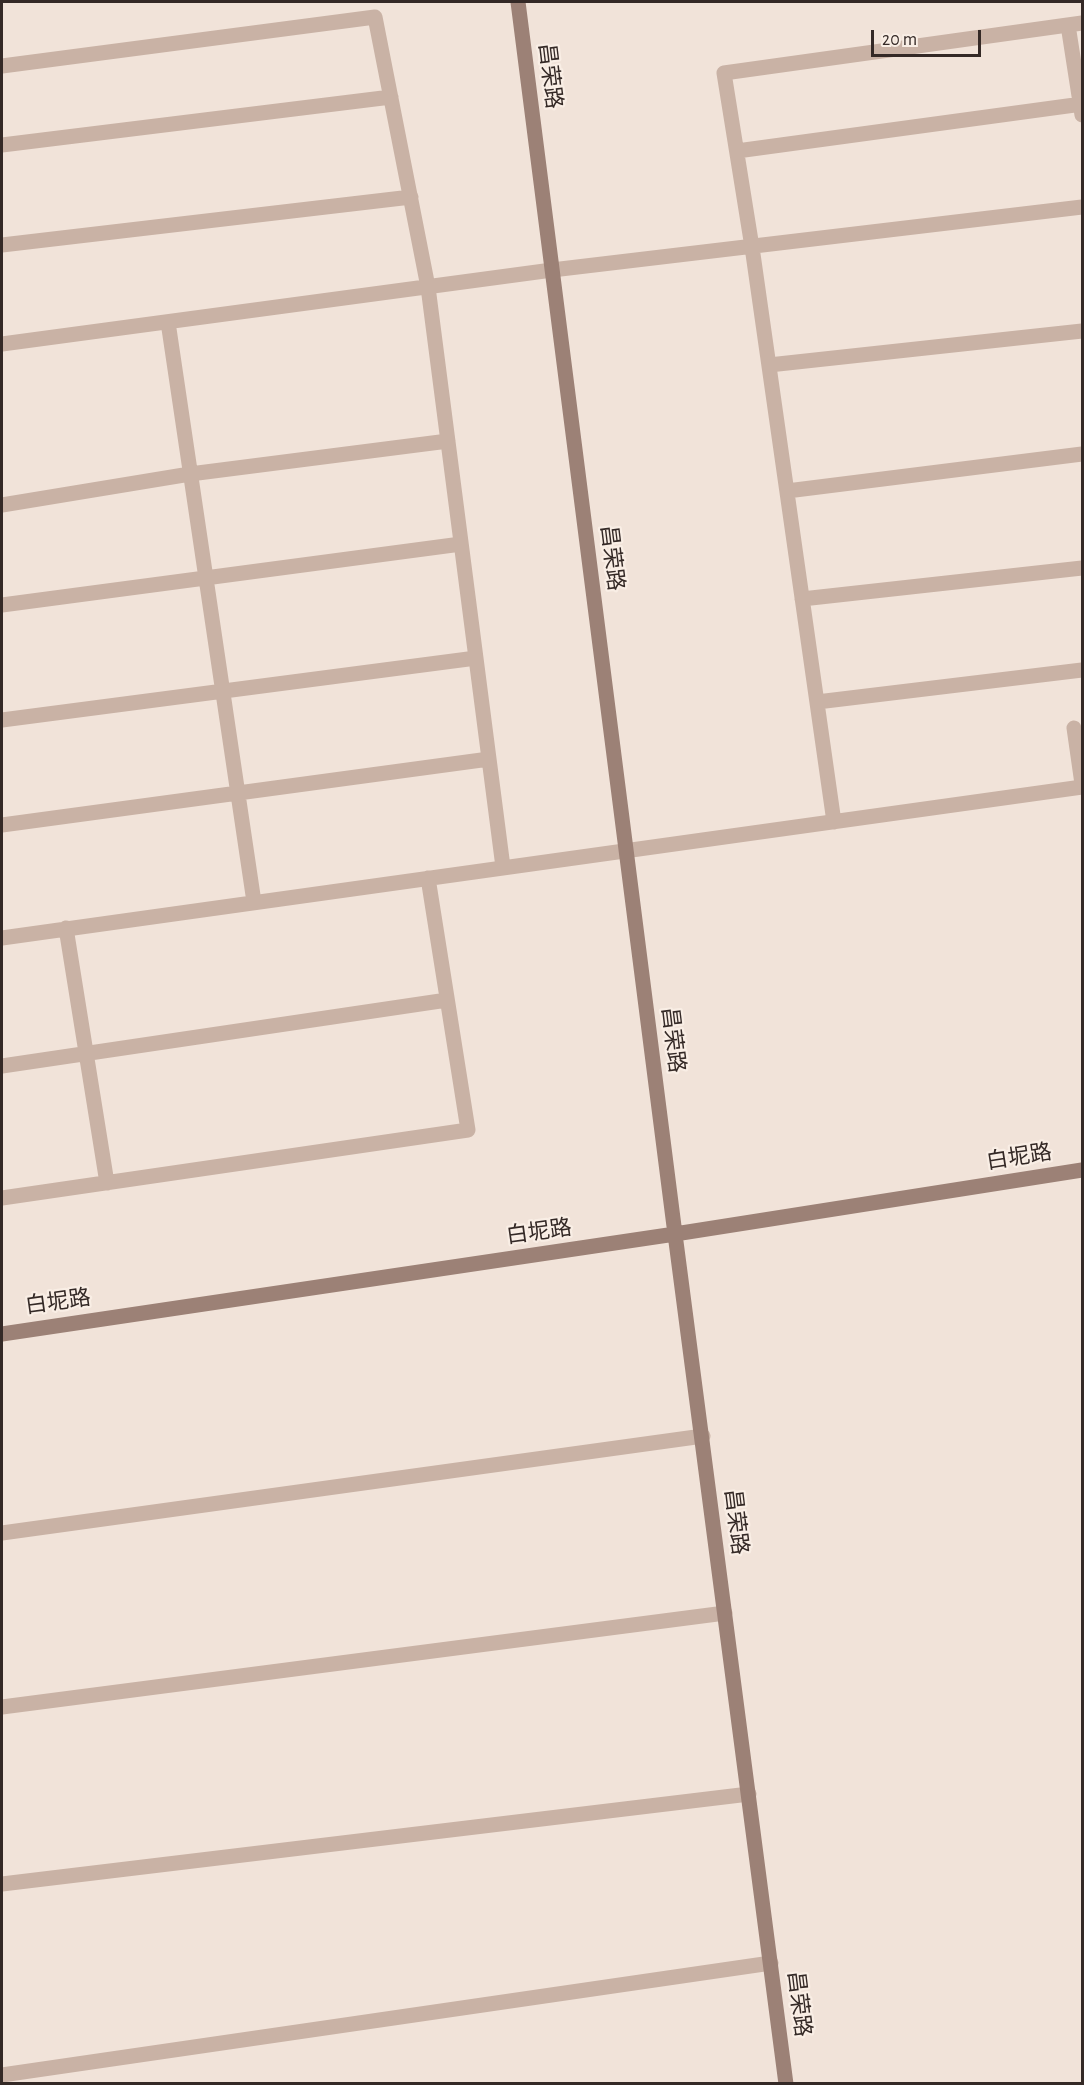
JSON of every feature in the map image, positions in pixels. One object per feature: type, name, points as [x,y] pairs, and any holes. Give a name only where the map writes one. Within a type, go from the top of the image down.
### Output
[{"type":"street","name":"昌荣路","points":[[518,2],[786,2084]]},
{"type":"street","points":[[2,66],[375,17],[428,286],[503,867]]},
{"type":"street","points":[[737,151],[1082,107],[1075,24],[724,73],[752,247],[834,822]]},
{"type":"street","points":[[2,145],[391,97]]},
{"type":"street","points":[[2,245],[411,197]]},
{"type":"street","points":[[2,344],[552,270],[1083,207]]},
{"type":"street","points":[[168,322],[254,902]]},
{"type":"street","points":[[769,365],[1083,331]]},
{"type":"street","points":[[2,505],[190,474],[448,441]]},
{"type":"street","points":[[787,491],[1083,454]]},
{"type":"street","points":[[2,605],[461,544]]},
{"type":"street","points":[[802,599],[1083,568]]},
{"type":"street","points":[[2,720],[476,658]]},
{"type":"street","points":[[817,702],[1083,670]]},
{"type":"street","points":[[2,938],[1083,785],[1074,728]]},
{"type":"street","points":[[2,825],[489,759]]},
{"type":"street","points":[[2,1197],[468,1130],[428,878]]},
{"type":"street","points":[[66,928],[107,1183]]},
{"type":"street","points":[[2,1066],[447,1000]]},
{"type":"street","name":"白坭路","points":[[2,1334],[675,1234],[1083,1170]]},
{"type":"street","points":[[2,1533],[703,1436]]},
{"type":"street","points":[[2,1707],[725,1613]]},
{"type":"street","points":[[2,1884],[749,1794]]},
{"type":"street","points":[[2,2075],[771,1962]]}]
